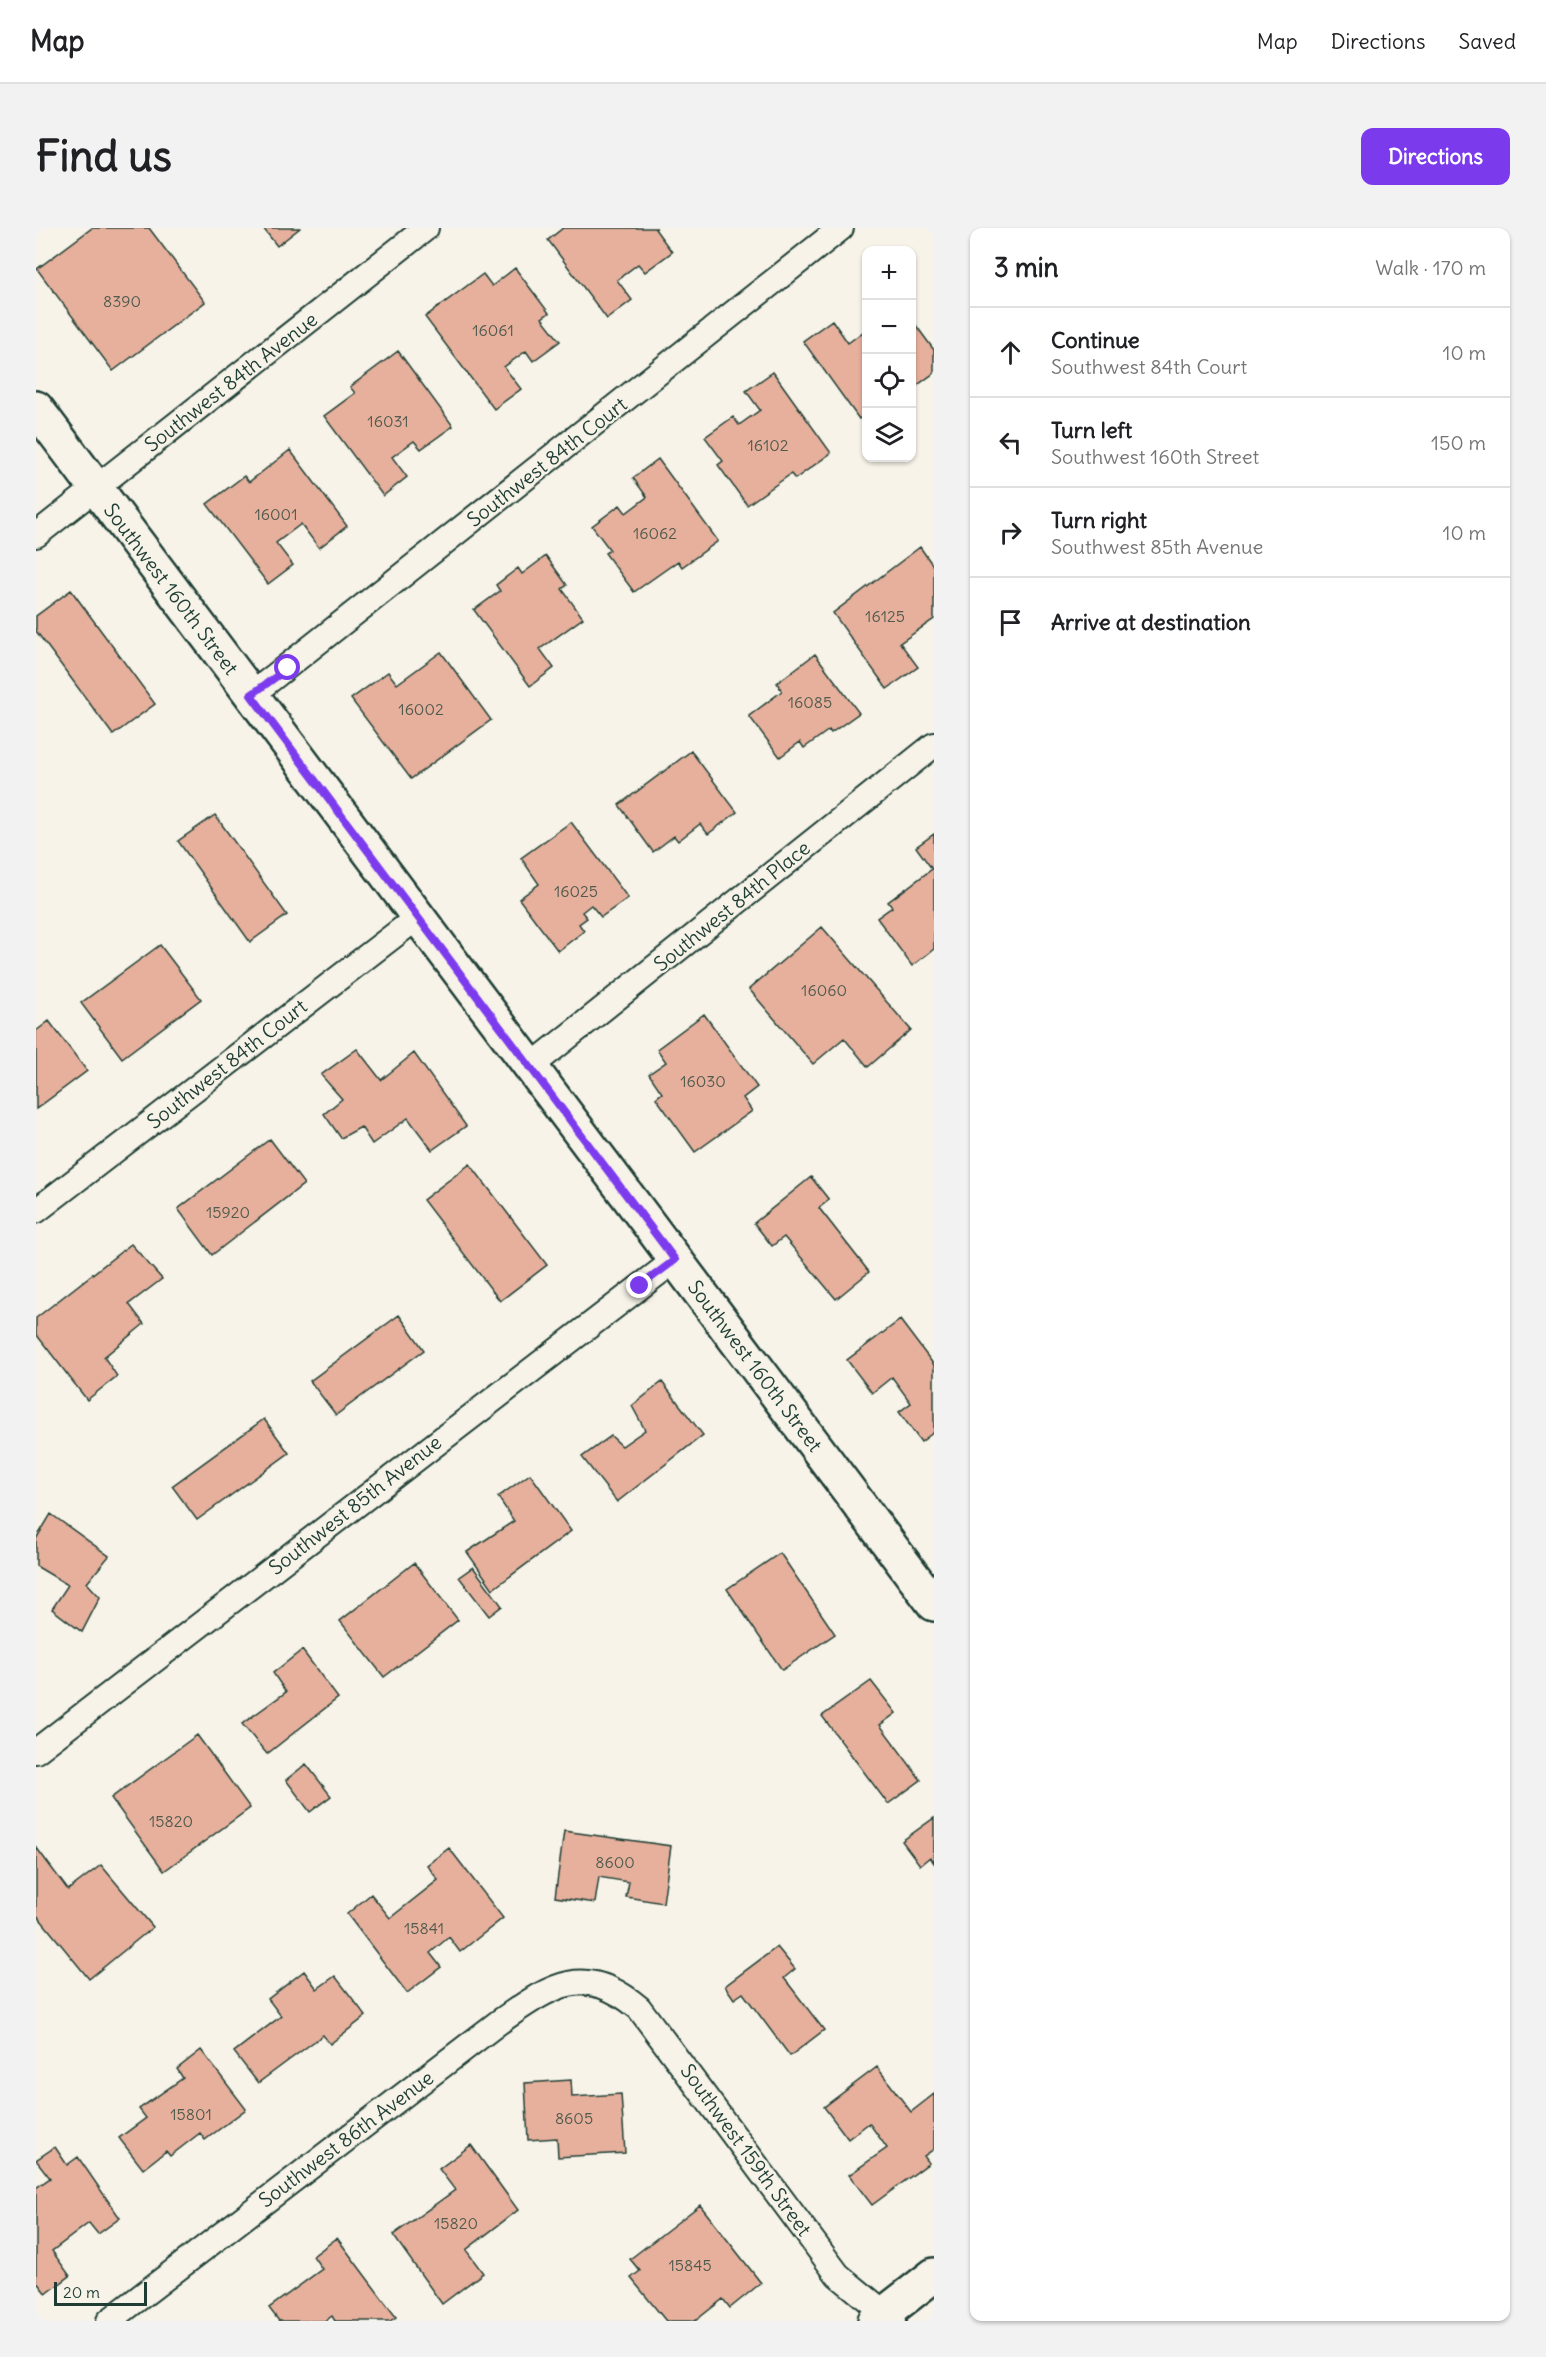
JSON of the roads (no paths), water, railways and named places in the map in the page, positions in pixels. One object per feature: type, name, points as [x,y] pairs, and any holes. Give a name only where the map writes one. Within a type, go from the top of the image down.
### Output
[{"type":"street","name":"Southwest 84th Avenue","points":[[36,535],[426,228]]},
{"type":"street","name":"Southwest 84th Court","points":[[251,695],[841,228]]},
{"type":"street","name":"Southwest 160th Street","points":[[36,408],[934,1604]]},
{"type":"street","name":"Southwest 84th Place","points":[[530,1067],[934,745]]},
{"type":"street","name":"Southwest 84th Court","points":[[36,1211],[418,917]]},
{"type":"street","name":"Southwest 85th Avenue","points":[[36,1751],[675,1260]]},
{"type":"street","name":"Southwest 86th Avenue","points":[[109,2321],[508,2016],[553,1987],[573,1983],[595,1984]]},
{"type":"street","name":"Southwest 159th Street","points":[[595,1984],[612,1989],[639,2008],[838,2275],[885,2319]]},
{"type":"street","points":[[885,2319],[934,2276]]}]
